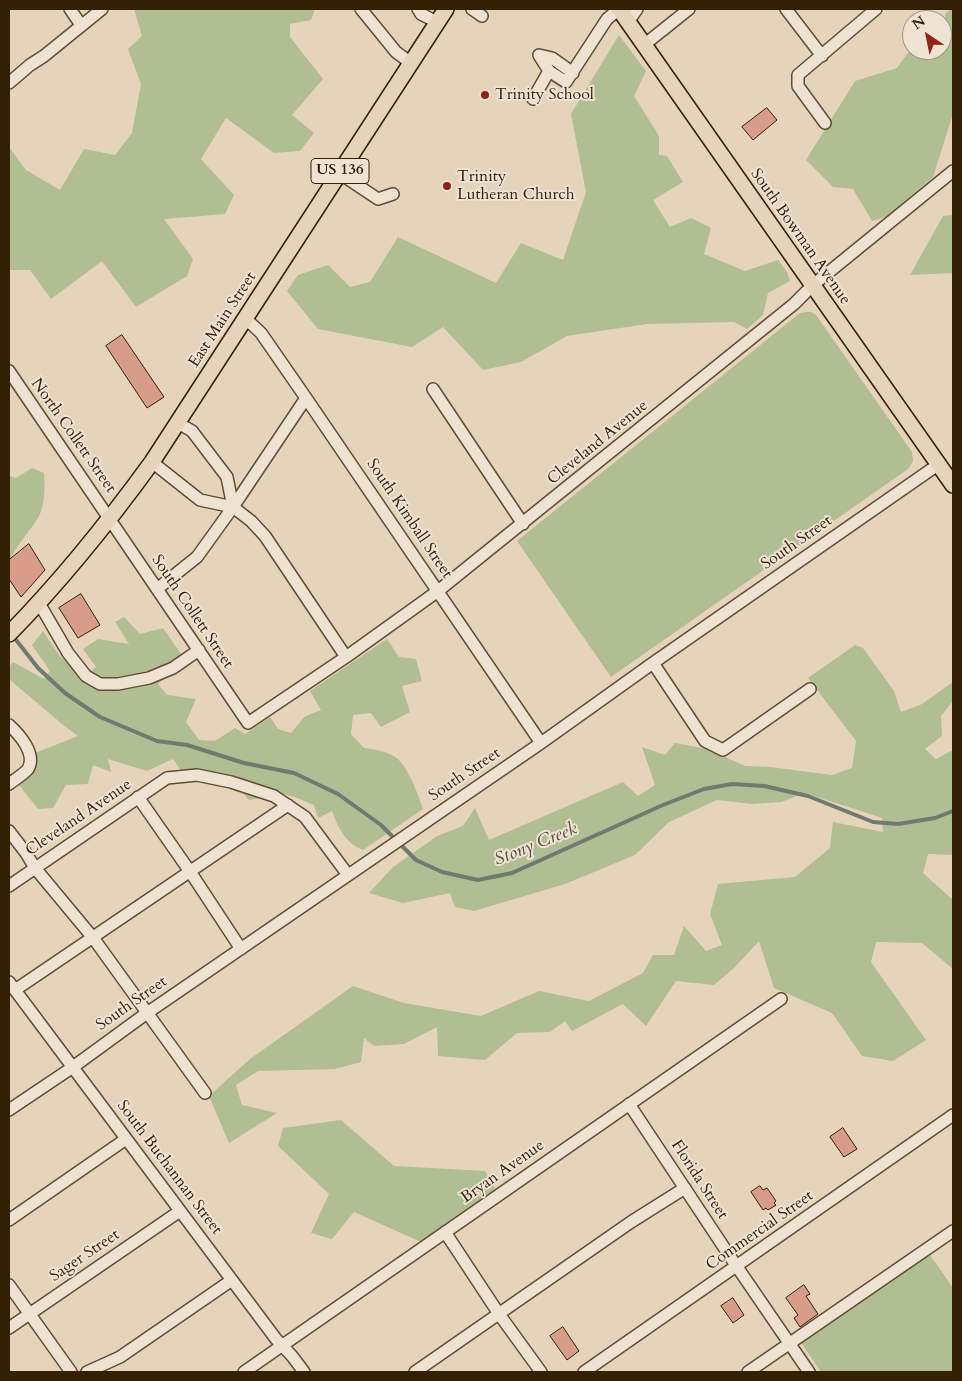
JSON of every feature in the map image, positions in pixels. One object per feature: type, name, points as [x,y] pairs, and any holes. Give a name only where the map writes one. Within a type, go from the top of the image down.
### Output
[{"type":"main road","name":"East Main Street","points":[[9,634],[60,580],[110,520],[152,462],[446,9]]},
{"type":"main road","name":"South Bowman Avenue","points":[[622,13],[953,485]]},
{"type":"street","points":[[70,9],[81,26]]},
{"type":"street","points":[[9,83],[30,64],[44,56],[102,9]]},
{"type":"street","points":[[362,9],[396,52],[411,63]]},
{"type":"street","points":[[418,9],[421,14],[437,22]]},
{"type":"street","points":[[472,9],[482,16]]},
{"type":"street","points":[[573,73],[552,58],[539,55],[549,71],[566,82],[573,73],[607,20],[637,9]]},
{"type":"street","points":[[644,44],[689,9]]},
{"type":"street","points":[[786,9],[822,56]]},
{"type":"street","points":[[825,123],[798,86],[798,76],[876,9]]},
{"type":"street","points":[[533,99],[549,71]]},
{"type":"street","name":"Cleveland Avenue","points":[[248,723],[346,657],[438,591],[794,304],[813,285],[953,171]]},
{"type":"street","points":[[339,174],[378,199],[394,194]]},
{"type":"street","name":"South Kimball Street","points":[[245,318],[261,333],[541,743]]},
{"type":"street","name":"North Collett Street","points":[[9,371],[110,520]]},
{"type":"street","points":[[433,389],[523,524]]},
{"type":"street","points":[[157,589],[198,557],[306,398]]},
{"type":"street","points":[[178,423],[192,431],[227,478],[233,507]]},
{"type":"street","points":[[152,462],[200,500],[233,507],[266,536],[346,657]]},
{"type":"street","name":"South Street","points":[[9,1110],[541,743],[939,464]]},
{"type":"street","name":"South Collett Street","points":[[110,520],[248,723]]},
{"type":"street","points":[[39,603],[68,653],[86,676],[100,684],[118,684],[149,678],[173,668],[198,650]]},
{"type":"street","points":[[653,663],[680,707],[705,741],[723,750],[810,689]]},
{"type":"street","points":[[9,724],[24,743],[31,756],[28,769],[9,784]]},
{"type":"street","name":"Cleveland Avenue","points":[[9,886],[167,778],[197,775],[231,782],[274,796],[288,805]]},
{"type":"street","points":[[138,797],[241,949]]},
{"type":"street","points":[[12,986],[94,939],[288,805],[305,817],[348,875]]},
{"type":"street","points":[[9,831],[35,868],[94,939],[205,1093]]},
{"type":"street","name":"South Buchannan Street","points":[[12,986],[232,1280],[304,1372]]},
{"type":"street","name":"Bryan Avenue","points":[[244,1372],[781,999]]},
{"type":"street","name":"Florida Street","points":[[629,1104],[809,1372]]},
{"type":"street","name":"Commercial Street","points":[[584,1372],[953,1115]]},
{"type":"street","points":[[9,1220],[126,1138]]},
{"type":"street","points":[[415,1372],[631,1222],[684,1188]]},
{"type":"street","name":"Sager Street","points":[[9,1328],[180,1211]]},
{"type":"street","points":[[748,1372],[953,1231]]},
{"type":"street","points":[[445,1232],[499,1314],[541,1372]]},
{"type":"street","points":[[87,1372],[120,1357],[232,1280]]},
{"type":"street","points":[[9,1284],[71,1372]]},
{"type":"green space","points":[[134,9],[315,9],[311,20],[290,24],[290,37],[323,79],[292,115],[314,133],[300,151],[274,153],[226,118],[201,159],[234,195],[225,214],[164,219],[193,259],[187,276],[136,307],[102,261],[51,299],[30,270],[9,270],[9,147],[26,170],[60,190],[84,149],[115,155],[132,133],[141,84],[128,49],[142,36]]},
{"type":"green space","points":[[953,9],[953,114],[933,177],[886,217],[872,221],[853,189],[833,187],[806,160],[855,81],[897,68],[903,60],[952,60],[952,10],[950,10]]},
{"type":"green space","points":[[619,35],[646,71],[634,96],[659,136],[659,155],[667,156],[683,182],[653,200],[670,227],[691,218],[711,228],[704,254],[745,271],[778,260],[787,272],[790,281],[768,293],[763,315],[747,329],[734,322],[647,324],[567,336],[521,362],[483,370],[443,327],[412,347],[318,329],[287,291],[298,275],[328,265],[350,287],[370,282],[398,237],[496,283],[521,243],[563,260],[586,192],[571,114]]},
{"type":"green space","points":[[953,215],[953,273],[910,275],[943,216]]},
{"type":"green space","points":[[806,312],[816,315],[912,452],[913,461],[908,469],[611,677],[517,541],[800,313]]},
{"type":"green space","points":[[32,468],[44,473],[42,506],[32,528],[15,550],[9,562],[9,476],[16,478]]},
{"type":"green space","points":[[124,617],[140,634],[163,628],[181,654],[181,663],[158,684],[167,695],[196,699],[186,722],[199,740],[215,741],[235,728],[245,734],[270,717],[278,729],[291,733],[304,717],[321,710],[310,691],[387,639],[399,657],[416,659],[422,681],[402,686],[410,712],[381,727],[371,713],[353,715],[351,734],[364,748],[377,750],[398,759],[416,789],[423,809],[363,850],[347,839],[332,811],[318,818],[314,805],[295,797],[265,789],[261,798],[249,800],[241,791],[198,781],[182,772],[173,759],[147,771],[108,759],[111,772],[93,765],[88,784],[66,785],[53,808],[38,809],[19,785],[35,753],[78,736],[9,679],[9,667],[13,662],[44,679],[50,671],[32,645],[43,631],[60,657],[90,671],[96,667],[83,649],[98,639],[129,644],[115,622]]},
{"type":"green space","points":[[855,645],[863,648],[894,691],[901,712],[922,704],[953,682],[953,701],[941,716],[942,736],[925,749],[936,759],[953,750],[953,855],[928,854],[923,873],[953,900],[953,969],[922,943],[876,942],[871,962],[926,1040],[893,1061],[862,1056],[832,1013],[774,988],[759,941],[734,968],[714,985],[676,981],[646,1026],[623,1004],[572,1031],[565,1021],[550,1032],[517,1033],[485,1060],[438,1056],[437,1027],[404,1044],[374,1046],[364,1038],[361,1062],[335,1069],[258,1071],[236,1085],[242,1105],[277,1113],[229,1143],[209,1096],[250,1059],[353,986],[404,1003],[481,1016],[539,991],[589,1001],[643,973],[653,955],[674,955],[684,926],[706,951],[722,945],[710,914],[718,884],[795,877],[830,848],[833,822],[883,832],[882,818],[805,793],[781,802],[752,804],[717,800],[669,822],[635,855],[565,884],[474,911],[455,907],[450,893],[403,903],[369,893],[392,868],[437,836],[463,826],[475,808],[489,840],[623,782],[638,796],[655,785],[642,747],[665,755],[675,743],[707,749],[745,766],[770,767],[832,775],[852,768],[856,741],[808,678]]},
{"type":"green space","points":[[341,1120],[394,1166],[485,1171],[495,1189],[421,1242],[354,1212],[332,1239],[311,1233],[329,1194],[278,1146],[283,1128]]},
{"type":"green space","points":[[926,1249],[953,1288],[953,1372],[821,1372],[798,1338]]},
{"type":"building","points":[[767,108],[777,120],[753,140],[742,127]]},
{"type":"building","points":[[122,335],[164,397],[147,408],[106,346]]},
{"type":"building","points":[[29,544],[45,570],[21,597],[9,579],[9,560]]},
{"type":"building","points":[[81,594],[100,625],[78,638],[59,608]]},
{"type":"building","points":[[843,1128],[857,1149],[844,1157],[830,1137]]},
{"type":"building","points":[[760,1186],[763,1190],[767,1188],[776,1201],[774,1203],[776,1205],[768,1210],[766,1208],[763,1210],[751,1192]]},
{"type":"building","points":[[804,1285],[810,1294],[806,1296],[818,1314],[800,1327],[794,1318],[798,1315],[786,1298]]},
{"type":"building","points":[[733,1298],[744,1315],[733,1323],[721,1306]]},
{"type":"building","points":[[563,1327],[579,1351],[567,1360],[550,1336]]},
{"type":"waterway","name":"Stony Creek","points":[[13,636],[38,668],[65,693],[100,717],[157,741],[187,745],[244,763],[294,773],[338,794],[381,825],[416,860],[442,872],[478,880],[512,873],[663,805],[704,789],[732,784],[764,786],[808,796],[873,822],[898,824],[935,818],[953,811]]},
{"type":"place","name":"Trinity School","points":[[485,95]]},
{"type":"place","name":"Trinity Lutheran Church","points":[[447,186]]}]
